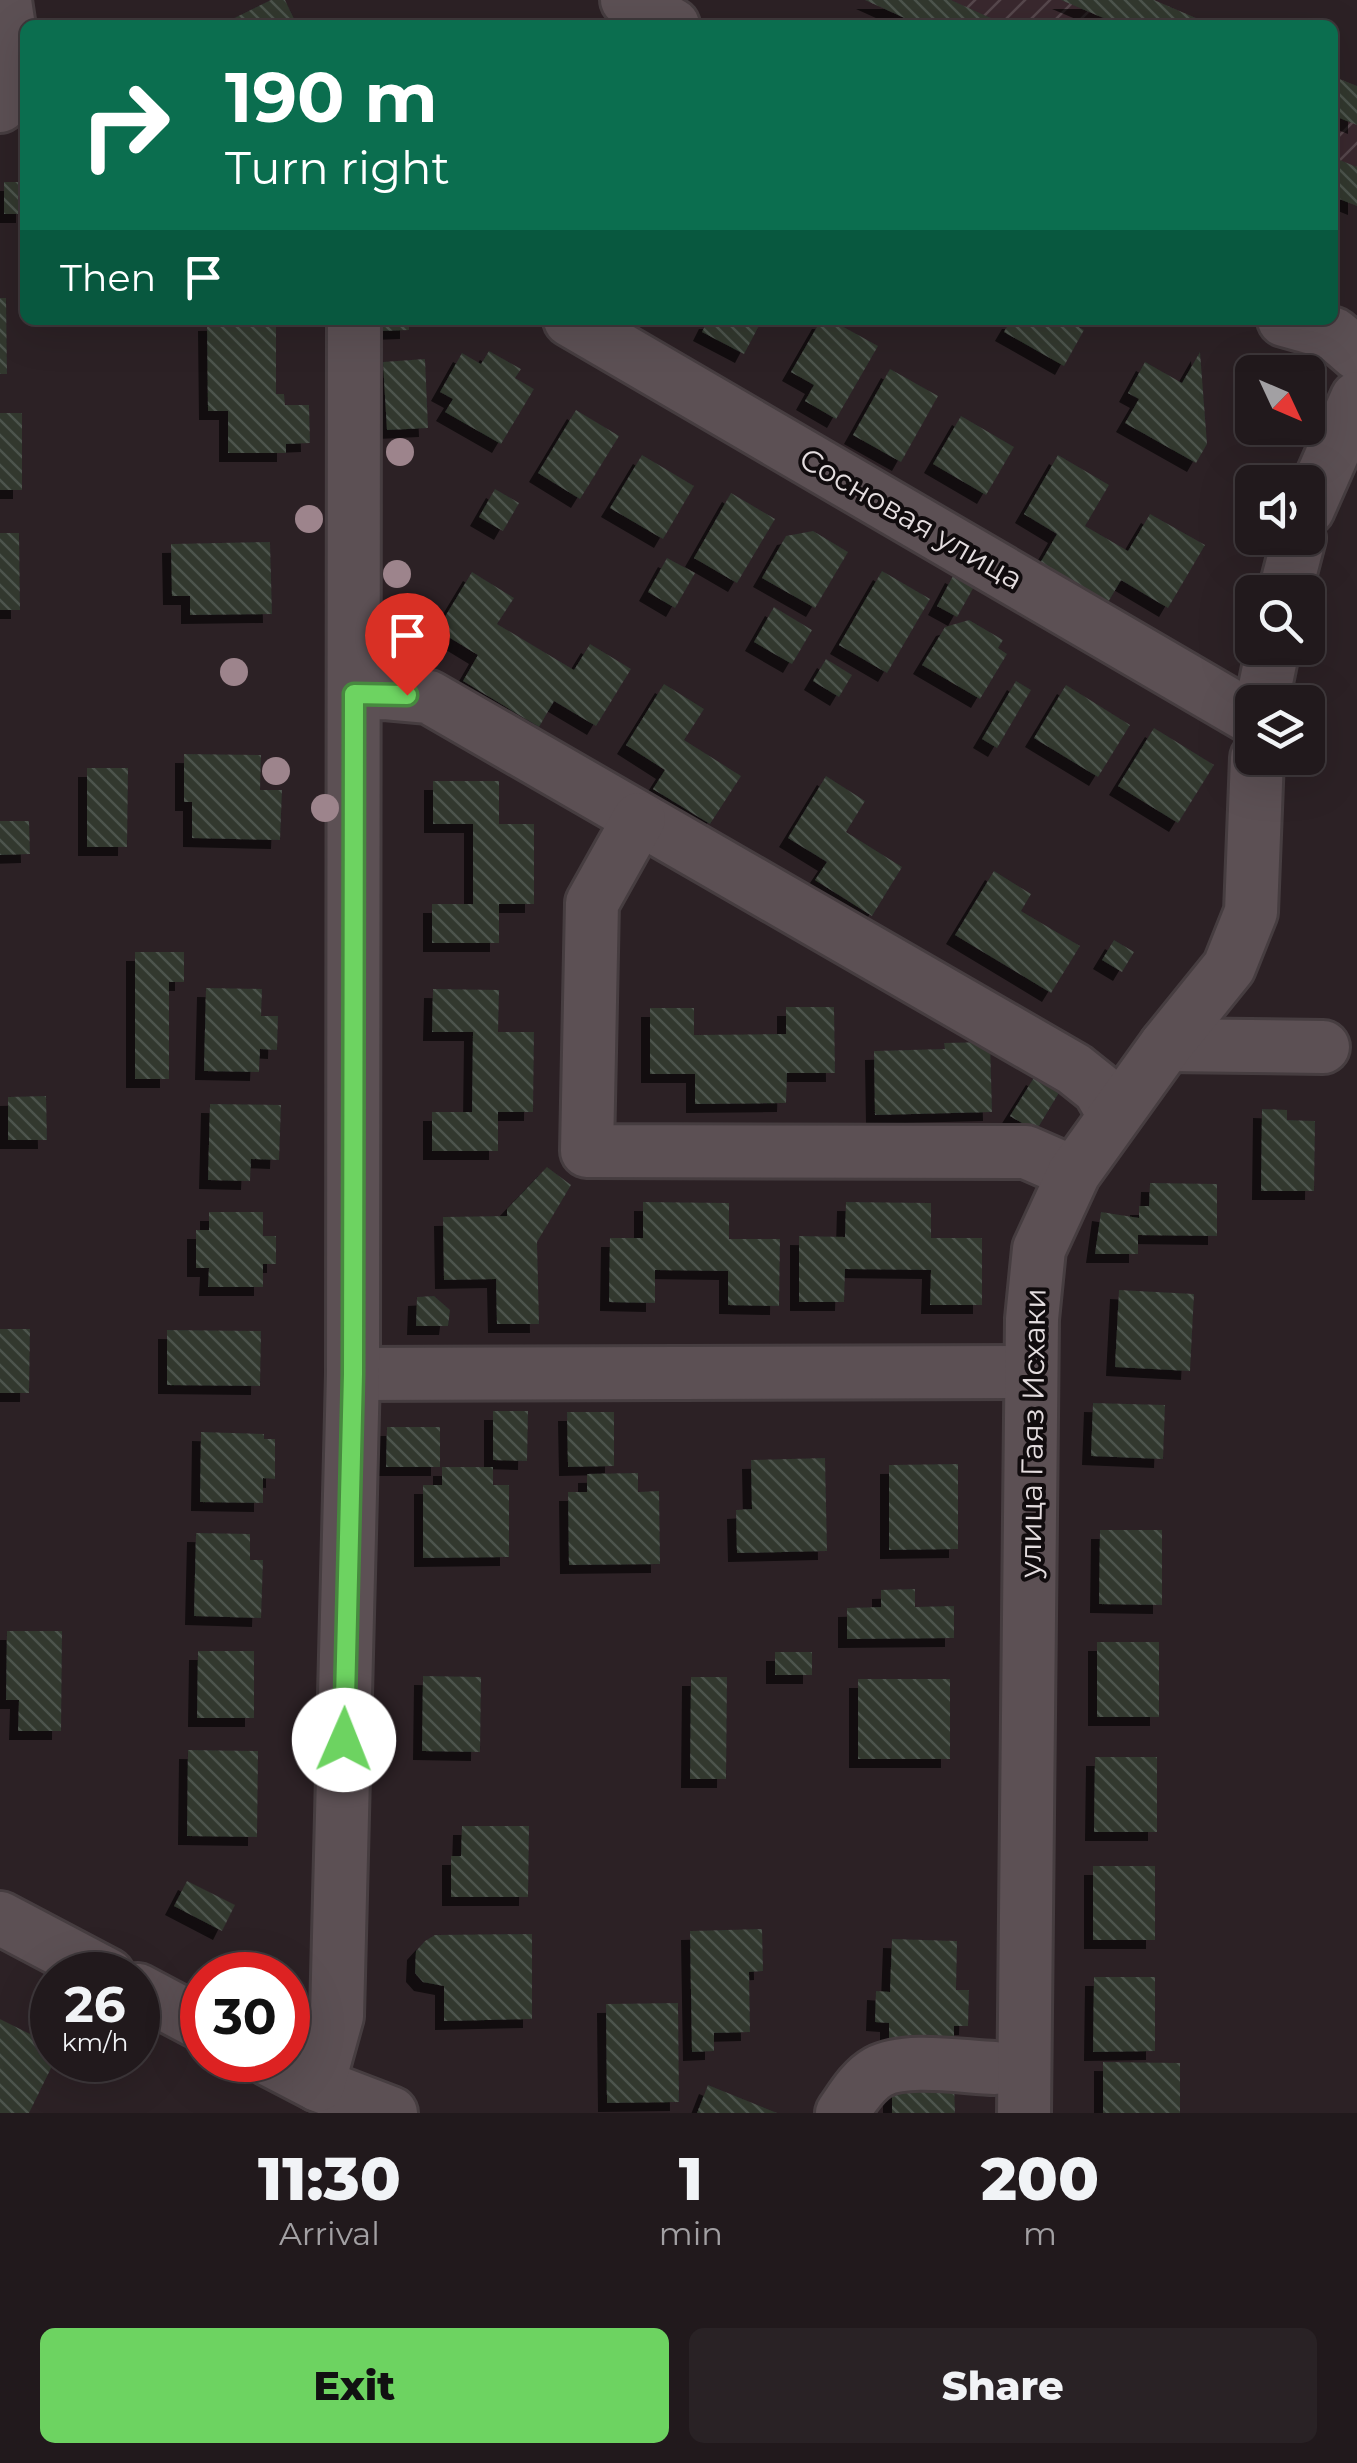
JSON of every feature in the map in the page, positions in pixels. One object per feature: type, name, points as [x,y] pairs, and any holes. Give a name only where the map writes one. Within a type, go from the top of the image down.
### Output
[{"type":"street","points":[[0,106],[7,101],[14,79],[5,0]]},
{"type":"street","points":[[627,0],[664,20]]},
{"type":"street","points":[[318,2084],[337,2016],[353,1374],[354,325]]},
{"type":"street","name":"Сосновая улица","points":[[579,325],[1235,708]]},
{"type":"street","points":[[1302,325],[1334,334],[1357,354]]},
{"type":"street","points":[[1325,470],[1357,398]]},
{"type":"street","points":[[354,694],[385,692],[429,697],[1074,1070],[1099,1089],[1114,1115]]},
{"type":"street","name":"улица Гаяз Исхаки","points":[[1024,2113],[1031,1372],[1039,1250],[1074,1174],[1114,1115],[1229,967],[1251,912],[1257,775]]},
{"type":"street","points":[[639,819],[592,903],[587,1151],[1026,1152],[1074,1174]]},
{"type":"street","points":[[1166,1046],[1323,1046]]},
{"type":"street","points":[[353,1374],[1031,1372]]},
{"type":"street","points":[[0,1918],[64,1952]]},
{"type":"street","points":[[842,2113],[860,2087],[876,2073],[897,2065],[995,2068]]},
{"type":"street","points":[[310,2080],[391,2113]]},
{"type":"shaded area","points":[[865,0],[1154,0],[1200,20],[909,20]]},
{"type":"shaded area","points":[[1338,78],[1357,86],[1357,206],[1338,198]]},
{"type":"building","points":[[271,0],[285,0],[295,20],[230,20]]},
{"type":"building","points":[[865,0],[951,0],[995,20],[909,20]]},
{"type":"building","points":[[1061,0],[1154,0],[1200,20],[1108,20]]},
{"type":"building","points":[[1338,78],[1357,86],[1357,125],[1338,117]]},
{"type":"building","points":[[1338,159],[1357,167],[1357,206],[1338,198]]},
{"type":"building","points":[[4,182],[20,182],[20,214],[4,214]]},
{"type":"building","points":[[0,298],[6,298],[7,374],[0,374]]},
{"type":"building","points":[[207,325],[276,325],[276,394],[284,394],[285,405],[309,405],[310,443],[286,444],[286,453],[228,453],[228,411],[208,411]]},
{"type":"building","points":[[381,325],[409,325],[409,330],[381,331]]},
{"type":"building","points":[[706,325],[759,325],[744,354],[702,332]]},
{"type":"building","points":[[818,325],[840,325],[878,346],[836,419],[805,401],[814,385],[791,372]]},
{"type":"building","points":[[1008,325],[1075,325],[1084,330],[1064,366],[1004,332]]},
{"type":"building","points":[[489,351],[521,369],[515,378],[534,389],[501,444],[445,412],[453,399],[440,392],[462,353],[481,364]]},
{"type":"building","points":[[1200,352],[1207,444],[1196,463],[1125,423],[1139,399],[1128,393],[1145,362],[1182,383]]},
{"type":"building","points":[[425,359],[428,428],[387,430],[383,362]]},
{"type":"building","points":[[890,369],[938,396],[901,462],[853,435]]},
{"type":"building","points":[[576,410],[619,436],[580,499],[538,473]]},
{"type":"building","points":[[0,413],[22,413],[22,490],[0,490]]},
{"type":"building","points":[[961,416],[1014,447],[986,495],[933,464]]},
{"type":"building","points":[[642,455],[694,486],[663,539],[610,508]]},
{"type":"building","points":[[1058,455],[1109,485],[1085,526],[1128,551],[1150,514],[1205,545],[1168,608],[1121,580],[1103,611],[1035,572],[1057,534],[1024,514]]},
{"type":"building","points":[[495,489],[519,503],[503,531],[479,517]]},
{"type":"building","points":[[731,493],[775,519],[737,583],[694,558]]},
{"type":"building","points":[[813,531],[848,552],[815,608],[762,578],[786,536]]},
{"type":"building","points":[[0,533],[19,533],[20,610],[0,610]]},
{"type":"building","points":[[270,542],[272,614],[190,615],[190,596],[172,596],[171,544]]},
{"type":"building","points":[[667,558],[695,573],[675,608],[648,592]]},
{"type":"building","points":[[882,571],[930,599],[887,673],[839,645]]},
{"type":"building","points":[[472,572],[514,598],[497,624],[574,670],[590,644],[631,669],[596,726],[554,701],[539,727],[463,681],[478,655],[437,630]]},
{"type":"building","points":[[954,574],[975,585],[957,617],[937,606]]},
{"type":"building","points":[[774,607],[812,630],[792,664],[754,642]]},
{"type":"building","points":[[969,620],[1003,640],[998,648],[1007,654],[980,699],[922,665],[945,627]]},
{"type":"building","points":[[826,659],[852,675],[839,697],[813,681]]},
{"type":"building","points":[[1016,681],[1031,690],[997,748],[982,739]]},
{"type":"building","points":[[664,684],[704,709],[684,740],[741,776],[710,824],[653,789],[665,770],[626,745]]},
{"type":"building","points":[[1066,685],[1130,725],[1098,777],[1034,738]]},
{"type":"building","points":[[1154,728],[1214,765],[1178,823],[1118,786]]},
{"type":"building","points":[[184,754],[261,755],[260,790],[282,790],[280,840],[192,838],[192,802],[184,802]]},
{"type":"building","points":[[87,768],[128,768],[127,847],[87,847]]},
{"type":"building","points":[[826,776],[865,801],[846,832],[902,867],[872,916],[815,880],[827,862],[788,838]]},
{"type":"building","points":[[433,781],[499,781],[499,824],[534,824],[534,904],[499,904],[499,943],[432,943],[432,904],[473,904],[473,824],[433,824]]},
{"type":"building","points":[[0,821],[29,821],[30,854],[0,855]]},
{"type":"building","points":[[994,871],[1031,894],[1021,911],[1080,946],[1051,993],[955,935]]},
{"type":"building","points":[[1114,940],[1134,952],[1122,972],[1102,960]]},
{"type":"building","points":[[135,952],[184,952],[184,982],[169,982],[169,1079],[135,1079]]},
{"type":"building","points":[[206,988],[262,989],[261,1016],[278,1016],[277,1050],[260,1049],[259,1072],[204,1071]]},
{"type":"building","points":[[433,989],[499,990],[498,1032],[534,1032],[533,1112],[498,1112],[498,1151],[432,1151],[432,1112],[472,1112],[473,1032],[432,1032]]},
{"type":"building","points":[[786,1007],[834,1007],[835,1073],[787,1073],[786,1103],[695,1104],[695,1074],[650,1074],[650,1008],[694,1008],[694,1035],[786,1034]]},
{"type":"building","points":[[990,1042],[992,1112],[875,1115],[874,1051],[945,1049],[944,1043]]},
{"type":"building","points":[[1035,1076],[1060,1091],[1036,1131],[1010,1116]]},
{"type":"building","points":[[46,1096],[47,1140],[8,1140],[8,1097]]},
{"type":"building","points":[[210,1104],[281,1105],[279,1160],[251,1159],[250,1181],[208,1180]]},
{"type":"building","points":[[1262,1109],[1287,1110],[1287,1120],[1315,1121],[1314,1191],[1261,1191]]},
{"type":"building","points":[[547,1167],[571,1185],[537,1242],[539,1324],[497,1324],[496,1279],[444,1280],[443,1217],[507,1216],[507,1209]]},
{"type":"building","points":[[1150,1183],[1217,1184],[1217,1236],[1138,1235],[1138,1254],[1095,1254],[1101,1212],[1139,1218],[1139,1206],[1149,1206]]},
{"type":"building","points":[[643,1202],[729,1203],[729,1239],[780,1239],[779,1306],[728,1305],[728,1271],[655,1270],[655,1303],[609,1302],[610,1238],[643,1238]]},
{"type":"building","points":[[846,1202],[931,1203],[931,1238],[982,1238],[982,1305],[930,1305],[931,1270],[845,1269],[844,1302],[799,1302],[799,1236],[845,1237]]},
{"type":"building","points":[[209,1212],[263,1212],[263,1236],[276,1236],[276,1264],[263,1264],[263,1287],[208,1287],[209,1268],[196,1268],[196,1230],[209,1230]]},
{"type":"building","points":[[1119,1290],[1194,1294],[1190,1371],[1115,1367]]},
{"type":"building","points":[[434,1296],[450,1310],[448,1326],[416,1326],[417,1297]]},
{"type":"building","points":[[0,1329],[30,1329],[29,1393],[0,1393]]},
{"type":"building","points":[[167,1330],[261,1331],[260,1386],[167,1385]]},
{"type":"building","points":[[1093,1403],[1165,1405],[1163,1459],[1091,1456]]},
{"type":"building","points":[[493,1411],[528,1411],[527,1461],[493,1460]]},
{"type":"building","points":[[567,1412],[614,1412],[614,1466],[568,1467]]},
{"type":"building","points":[[387,1427],[440,1427],[440,1467],[386,1467]]},
{"type":"building","points":[[201,1432],[264,1434],[264,1439],[275,1439],[275,1479],[263,1478],[263,1503],[200,1502]]},
{"type":"building","points":[[825,1458],[827,1551],[737,1553],[736,1510],[752,1509],[751,1460]]},
{"type":"building","points":[[958,1464],[958,1549],[889,1550],[889,1465]]},
{"type":"building","points":[[442,1467],[493,1467],[493,1485],[509,1485],[509,1557],[423,1558],[423,1485],[442,1485]]},
{"type":"building","points":[[638,1473],[638,1492],[659,1491],[660,1564],[569,1565],[568,1492],[587,1492],[587,1474]]},
{"type":"building","points":[[1100,1530],[1162,1530],[1162,1605],[1099,1604]]},
{"type":"building","points":[[196,1533],[250,1534],[250,1560],[263,1560],[261,1618],[194,1616]]},
{"type":"building","points":[[915,1589],[915,1607],[954,1606],[954,1638],[847,1639],[847,1608],[881,1607],[881,1590]]},
{"type":"building","points":[[7,1631],[62,1631],[61,1731],[18,1731],[19,1700],[6,1700]]},
{"type":"building","points":[[1097,1642],[1159,1642],[1159,1717],[1097,1717]]},
{"type":"building","points":[[198,1651],[254,1651],[254,1718],[197,1718]]},
{"type":"building","points":[[775,1652],[812,1652],[812,1675],[775,1675]]},
{"type":"building","points":[[423,1676],[481,1677],[480,1752],[422,1751]]},
{"type":"building","points":[[691,1677],[727,1677],[726,1779],[690,1779]]},
{"type":"building","points":[[858,1679],[950,1679],[950,1759],[858,1759]]},
{"type":"building","points":[[188,1750],[258,1751],[257,1837],[187,1836]]},
{"type":"building","points":[[1095,1757],[1157,1757],[1157,1832],[1094,1832]]},
{"type":"building","points":[[462,1826],[529,1826],[528,1897],[451,1897],[451,1856],[461,1856]]},
{"type":"building","points":[[1093,1866],[1155,1866],[1155,1940],[1093,1940]]},
{"type":"building","points":[[187,1881],[235,1905],[222,1931],[174,1906]]},
{"type":"building","points":[[762,1929],[763,1971],[749,1972],[750,2032],[714,2033],[714,2051],[692,2052],[690,1931]]},
{"type":"building","points":[[532,1934],[532,2019],[444,2021],[444,1986],[423,1982],[415,1973],[416,1951],[425,1941],[435,1935]]},
{"type":"building","points":[[892,1939],[957,1941],[956,1990],[969,1990],[968,2026],[954,2026],[954,2041],[889,2039],[889,2023],[875,2022],[876,1991],[890,1992]]},
{"type":"building","points":[[1094,1977],[1155,1977],[1155,2051],[1093,2052]]},
{"type":"building","points":[[678,2003],[679,2102],[607,2103],[606,2004]]},
{"type":"building","points":[[0,2019],[30,2034],[30,2082],[44,2082],[29,2113],[0,2113]]},
{"type":"building","points":[[1103,2062],[1180,2063],[1180,2113],[1103,2113]]},
{"type":"building","points":[[954,2083],[955,2113],[892,2113],[892,2084]]},
{"type":"building","points":[[708,2085],[777,2113],[697,2113]]},
{"type":"route","points":[[344,1740],[353,1374],[354,694],[407,695]]}]
